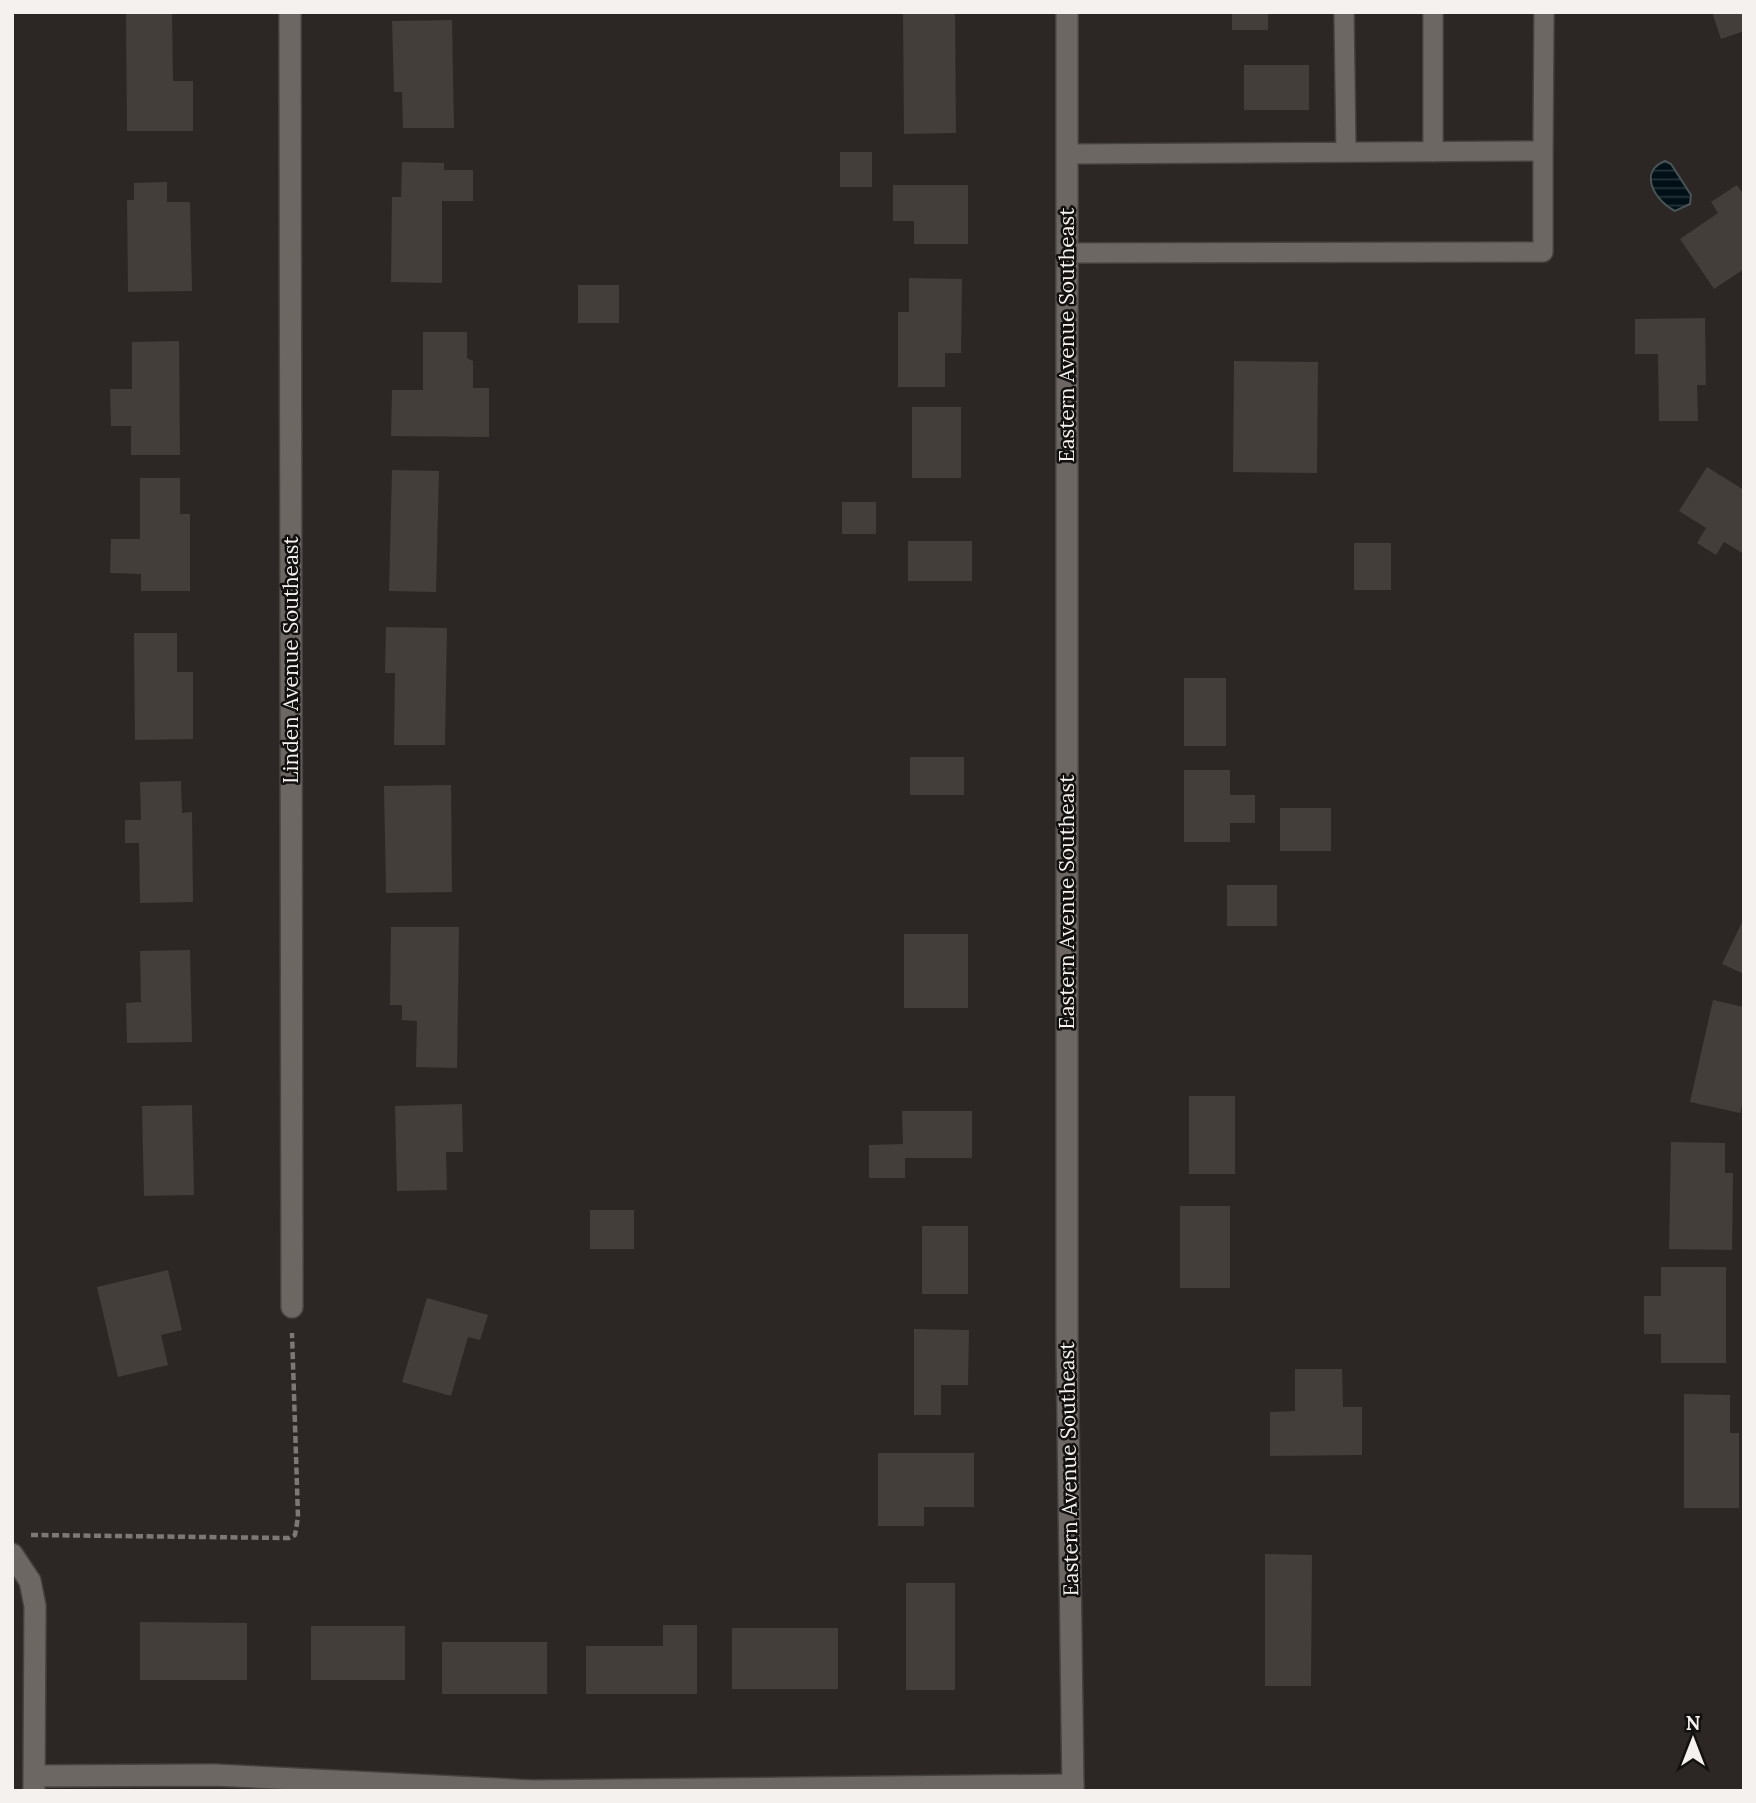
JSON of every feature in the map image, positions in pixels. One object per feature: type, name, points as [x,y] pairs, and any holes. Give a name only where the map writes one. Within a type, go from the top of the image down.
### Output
[{"type":"street","name":"Linden Avenue Southeast","points":[[290,12],[292,1307]]},
{"type":"street","name":"Eastern Avenue Southeast","points":[[1068,12],[1067,1343],[1073,1788]]},
{"type":"street","points":[[18,1545],[35,1606],[34,1783],[214,1775],[533,1791],[1073,1788]]},
{"type":"lane","points":[[1344,12],[1346,152]]},
{"type":"lane","points":[[1433,12],[1433,152]]},
{"type":"lane","points":[[1067,253],[1543,252],[1544,12]]},
{"type":"lane","points":[[1068,154],[1543,151]]},
{"type":"path","points":[[18,1545],[289,1538],[295,1535],[298,1517],[292,1307]]},
{"type":"shaded area","points":[[1665,161],[1671,164],[1691,195],[1690,204],[1675,211],[1661,201],[1652,187],[1652,172]]},
{"type":"building","points":[[903,12],[955,12],[956,133],[904,134]]},
{"type":"building","points":[[1232,12],[1268,12],[1268,30],[1232,30]]},
{"type":"building","points":[[1712,12],[1744,12],[1744,31],[1721,39]]},
{"type":"building","points":[[126,13],[172,13],[173,81],[193,81],[193,131],[127,131]]},
{"type":"building","points":[[452,20],[454,128],[403,128],[402,92],[394,92],[392,21]]},
{"type":"building","points":[[1244,65],[1309,65],[1309,110],[1244,110]]},
{"type":"building","points":[[840,152],[872,152],[872,187],[840,187]]},
{"type":"building","points":[[402,162],[444,163],[444,170],[473,170],[473,201],[442,201],[442,283],[391,282],[392,197],[401,197]]},
{"type":"building","points":[[167,182],[167,202],[190,202],[192,291],[128,292],[127,200],[134,200],[134,183]]},
{"type":"building","points":[[893,185],[968,185],[968,244],[914,244],[914,221],[893,221]]},
{"type":"building","points":[[1737,185],[1744,195],[1744,269],[1714,289],[1680,239],[1718,213],[1711,202]]},
{"type":"building","points":[[909,278],[962,279],[961,353],[945,353],[945,387],[898,387],[898,312],[909,312]]},
{"type":"building","points":[[578,285],[619,285],[619,323],[578,323]]},
{"type":"building","points":[[1705,318],[1706,385],[1697,385],[1698,421],[1659,421],[1658,354],[1635,354],[1635,319]]},
{"type":"building","points":[[423,332],[467,332],[467,358],[473,361],[473,388],[489,388],[489,437],[391,436],[392,390],[423,390]]},
{"type":"building","points":[[179,341],[180,455],[131,455],[131,426],[111,426],[110,389],[132,389],[132,342]]},
{"type":"building","points":[[1234,361],[1318,362],[1317,473],[1233,472]]},
{"type":"building","points":[[912,407],[961,407],[961,478],[912,478]]},
{"type":"building","points":[[1707,467],[1744,490],[1744,554],[1724,542],[1716,555],[1697,543],[1706,528],[1679,511]]},
{"type":"building","points":[[392,470],[439,471],[436,592],[389,591]]},
{"type":"building","points":[[140,478],[180,478],[180,514],[190,514],[190,591],[141,591],[141,574],[110,573],[111,539],[140,539]]},
{"type":"building","points":[[842,502],[876,502],[876,534],[842,534]]},
{"type":"building","points":[[908,541],[972,541],[972,581],[908,581]]},
{"type":"building","points":[[1354,543],[1391,543],[1391,590],[1354,590]]},
{"type":"building","points":[[386,627],[447,628],[445,745],[394,745],[395,673],[385,673]]},
{"type":"building","points":[[134,633],[177,633],[177,672],[193,672],[193,739],[135,740]]},
{"type":"building","points":[[1184,678],[1226,678],[1226,746],[1184,746]]},
{"type":"building","points":[[910,757],[964,757],[964,795],[910,795]]},
{"type":"building","points":[[1184,770],[1230,770],[1230,795],[1255,795],[1255,823],[1230,823],[1230,842],[1184,842]]},
{"type":"building","points":[[181,781],[182,813],[192,812],[193,902],[140,903],[139,843],[125,843],[125,820],[141,820],[140,782]]},
{"type":"building","points":[[451,785],[452,892],[386,893],[384,786]]},
{"type":"building","points":[[1280,808],[1331,808],[1331,851],[1280,851]]},
{"type":"building","points":[[1227,885],[1277,885],[1277,926],[1227,926]]},
{"type":"building","points":[[1744,918],[1744,974],[1722,964]]},
{"type":"building","points":[[391,927],[459,927],[457,1068],[416,1067],[417,1021],[402,1020],[402,1005],[390,1005]]},
{"type":"building","points":[[904,934],[968,934],[968,1008],[904,1008]]},
{"type":"building","points":[[190,950],[192,1042],[127,1043],[126,1003],[141,1002],[140,951]]},
{"type":"building","points":[[1713,1000],[1744,1007],[1744,1098],[1740,1113],[1690,1102]]},
{"type":"building","points":[[1189,1096],[1235,1096],[1235,1174],[1189,1174]]},
{"type":"building","points":[[462,1104],[463,1152],[446,1152],[447,1190],[397,1191],[395,1106]]},
{"type":"building","points":[[192,1105],[194,1195],[144,1196],[142,1106]]},
{"type":"building","points":[[902,1111],[972,1111],[972,1158],[905,1158],[905,1178],[869,1178],[869,1145],[903,1144]]},
{"type":"building","points":[[1671,1142],[1725,1143],[1725,1173],[1733,1173],[1732,1250],[1669,1249]]},
{"type":"building","points":[[1180,1206],[1230,1206],[1230,1288],[1180,1288]]},
{"type":"building","points":[[590,1210],[634,1210],[634,1249],[590,1249]]},
{"type":"building","points":[[922,1226],[968,1226],[968,1294],[922,1294]]},
{"type":"building","points":[[1661,1267],[1726,1267],[1726,1363],[1661,1363],[1661,1334],[1644,1334],[1644,1296],[1661,1296]]},
{"type":"building","points":[[168,1270],[182,1330],[161,1335],[168,1365],[118,1377],[97,1287]]},
{"type":"building","points":[[427,1298],[488,1315],[480,1340],[468,1337],[451,1396],[402,1382]]},
{"type":"building","points":[[914,1329],[969,1330],[968,1385],[941,1385],[941,1415],[914,1415]]},
{"type":"building","points":[[1295,1369],[1342,1369],[1343,1407],[1362,1407],[1362,1455],[1270,1456],[1270,1412],[1295,1411]]},
{"type":"building","points":[[1684,1394],[1730,1395],[1730,1433],[1739,1433],[1739,1508],[1684,1508]]},
{"type":"building","points":[[878,1453],[974,1453],[974,1507],[924,1507],[924,1526],[878,1526]]},
{"type":"building","points":[[1265,1554],[1312,1555],[1311,1686],[1265,1686]]},
{"type":"building","points":[[906,1583],[955,1583],[955,1690],[906,1690]]},
{"type":"building","points":[[140,1622],[247,1623],[247,1680],[140,1680]]},
{"type":"building","points":[[663,1625],[697,1625],[697,1694],[586,1694],[586,1646],[663,1646]]},
{"type":"building","points":[[311,1626],[405,1626],[405,1680],[311,1680]]},
{"type":"building","points":[[732,1628],[838,1628],[838,1689],[732,1689]]},
{"type":"building","points":[[442,1642],[547,1642],[547,1694],[442,1694]]}]
